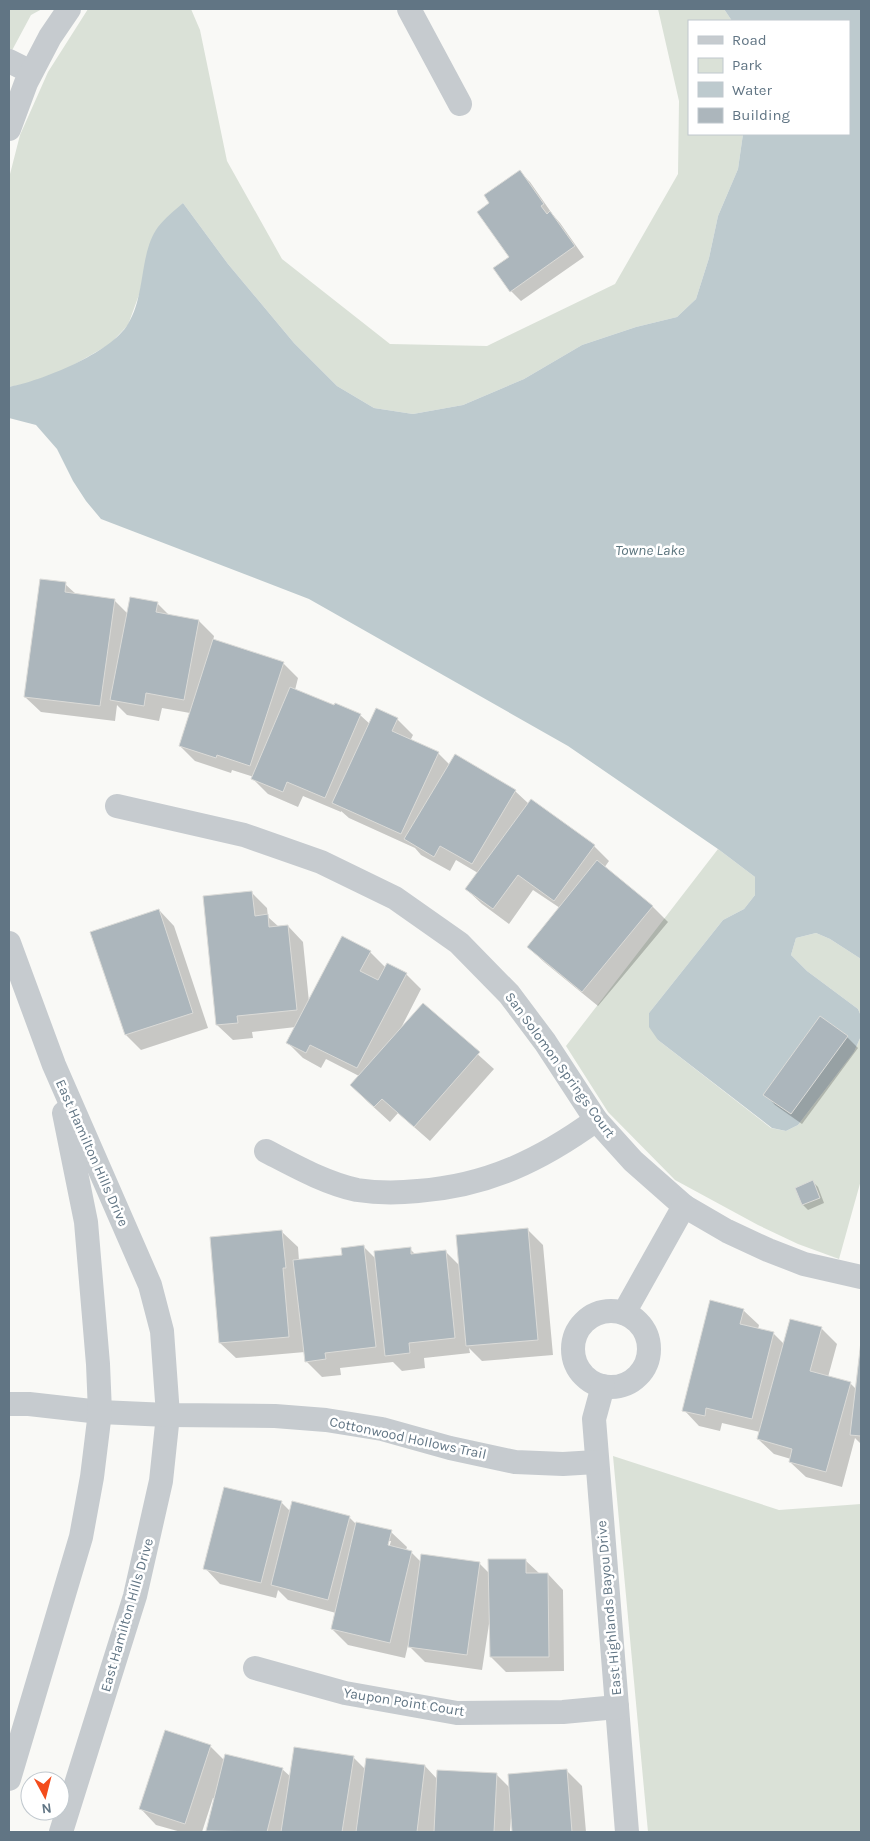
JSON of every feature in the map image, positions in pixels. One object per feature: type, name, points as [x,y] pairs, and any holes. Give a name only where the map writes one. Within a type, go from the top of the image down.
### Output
[{"type":"street","points":[[9,129],[31,72],[68,9]]},
{"type":"street","points":[[409,9],[460,104]]},
{"type":"street","points":[[9,61],[31,72]]},
{"type":"street","name":"San Solomon Springs Court","points":[[117,806],[244,835],[321,862],[395,898],[458,943],[509,994],[545,1042],[596,1120],[633,1161],[684,1206],[727,1231],[768,1250],[804,1264],[861,1277]]},
{"type":"street","points":[[9,943],[54,1065]]},
{"type":"street","name":"East Hamilton Hills Drive","points":[[9,1779],[81,1537],[92,1476],[100,1412],[98,1364],[86,1222],[54,1065]]},
{"type":"street","name":"East Hamilton Hills Drive","points":[[54,1065],[150,1285],[162,1331],[168,1415],[161,1480],[135,1596],[62,1832]]},
{"type":"street","points":[[266,1151],[321,1179],[357,1190],[395,1193],[441,1189],[487,1179],[526,1163],[567,1141],[596,1120]]},
{"type":"street","points":[[624,1313],[684,1206]]},
{"type":"street","points":[[611,1310],[630,1316],[645,1330],[649,1342],[649,1356],[636,1378],[629,1383],[603,1386],[584,1376],[578,1368],[573,1355],[574,1339],[579,1327],[589,1318],[601,1311],[611,1310]]},
{"type":"street","name":"East Highlands Bayou Drive","points":[[603,1386],[594,1419],[596,1462],[627,1832]]},
{"type":"street","name":"Cottonwood Hollows Trail","points":[[9,1404],[29,1404],[100,1412],[275,1416],[326,1420],[382,1430],[450,1448],[515,1462],[556,1464],[596,1462]]},
{"type":"street","name":"Yaupon Point Court","points":[[255,1668],[345,1693],[457,1713],[563,1712],[617,1707]]},
{"type":"green space","points":[[9,9],[42,9],[31,15],[9,56]]},
{"type":"green space","points":[[88,9],[191,9],[200,30],[227,161],[282,259],[390,344],[487,346],[615,284],[678,174],[679,101],[658,9],[724,9],[731,20],[688,20],[688,135],[743,135],[738,169],[718,216],[709,258],[696,299],[677,317],[636,327],[582,345],[524,379],[463,405],[413,414],[374,408],[337,386],[294,343],[228,264],[183,203],[149,248],[140,292],[128,325],[110,344],[63,371],[25,384],[9,387],[9,178],[20,135],[48,72]]},
{"type":"green space","points":[[718,849],[755,877],[755,895],[744,909],[723,920],[649,1013],[658,1040],[771,1128],[786,1131],[798,1125],[854,1052],[861,1036],[861,1180],[839,1259],[798,1244],[758,1225],[675,1180],[608,1112],[566,1046]]},
{"type":"green space","points":[[816,933],[830,939],[861,959],[861,1016],[858,1009],[807,971],[791,955],[796,938]]},
{"type":"green space","points":[[613,1456],[779,1510],[861,1504],[861,1832],[648,1832]]},
{"type":"water","name":"Towne Lake","points":[[724,9],[861,9],[861,959],[830,939],[816,933],[796,938],[791,955],[807,971],[858,1009],[861,1016],[861,1036],[854,1052],[798,1125],[786,1131],[772,1128],[658,1040],[649,1027],[649,1013],[723,920],[744,909],[755,895],[755,877],[718,849],[568,746],[309,599],[101,519],[73,481],[57,449],[36,425],[9,418],[9,387],[39,379],[91,355],[119,335],[128,324],[138,300],[145,261],[152,237],[158,227],[183,203],[228,264],[294,343],[337,386],[374,408],[413,414],[463,405],[524,379],[582,345],[636,327],[677,317],[696,299],[709,258],[718,216],[738,169],[743,135],[850,135],[850,20],[731,20]]},
{"type":"building","points":[[520,170],[544,204],[541,206],[547,214],[550,211],[575,246],[510,292],[493,268],[509,257],[477,212],[489,203],[484,195]]},
{"type":"building","points":[[40,579],[66,582],[65,592],[115,599],[100,706],[24,697]]},
{"type":"building","points":[[130,597],[158,602],[156,612],[199,620],[184,700],[146,693],[144,706],[110,700]]},
{"type":"building","points":[[213,639],[284,662],[250,766],[217,755],[216,758],[179,746]]},
{"type":"building","points":[[290,687],[361,714],[325,798],[287,782],[283,792],[251,779]]},
{"type":"building","points":[[376,708],[398,718],[392,731],[439,752],[401,834],[332,803]]},
{"type":"building","points":[[455,754],[516,790],[472,864],[440,846],[434,857],[404,839]]},
{"type":"building","points":[[531,799],[595,845],[554,901],[518,875],[493,909],[465,889]]},
{"type":"building","points":[[597,860],[653,906],[582,992],[527,947]]},
{"type":"building","points":[[252,891],[255,916],[268,914],[269,927],[288,925],[297,1010],[237,1016],[238,1023],[216,1025],[203,896]]},
{"type":"building","points":[[159,909],[193,1013],[125,1035],[90,932]]},
{"type":"building","points":[[342,936],[371,951],[360,971],[378,980],[387,963],[407,973],[357,1068],[310,1045],[306,1053],[286,1043]]},
{"type":"building","points":[[423,1003],[480,1052],[414,1127],[382,1099],[374,1107],[350,1085]]},
{"type":"building","points":[[820,1016],[848,1036],[791,1114],[763,1095]]},
{"type":"building","points":[[813,1180],[820,1198],[802,1205],[795,1188]]},
{"type":"building","points":[[528,1228],[538,1340],[466,1346],[456,1235]]},
{"type":"building","points":[[282,1230],[286,1268],[283,1268],[289,1337],[219,1343],[210,1237]]},
{"type":"building","points":[[364,1245],[376,1347],[325,1353],[326,1359],[305,1362],[293,1260],[342,1255],[341,1248]]},
{"type":"building","points":[[411,1247],[411,1254],[446,1250],[455,1338],[409,1343],[410,1353],[385,1356],[374,1251]]},
{"type":"building","points":[[710,1300],[744,1309],[740,1324],[774,1332],[752,1419],[706,1408],[705,1416],[682,1411]]},
{"type":"building","points":[[790,1319],[822,1327],[810,1371],[851,1382],[826,1472],[789,1462],[792,1449],[757,1439]]},
{"type":"building","points":[[861,1341],[861,1436],[850,1435]]},
{"type":"building","points":[[224,1487],[282,1501],[261,1583],[203,1569]]},
{"type":"building","points":[[292,1501],[350,1516],[328,1600],[271,1585]]},
{"type":"building","points":[[356,1522],[392,1530],[388,1545],[412,1551],[390,1643],[331,1629]]},
{"type":"building","points":[[421,1554],[480,1562],[467,1655],[408,1647]]},
{"type":"building","points":[[488,1559],[526,1559],[526,1573],[548,1573],[549,1657],[490,1657]]},
{"type":"building","points":[[165,1730],[211,1745],[185,1824],[139,1809]]},
{"type":"building","points":[[294,1747],[354,1756],[342,1832],[281,1832]]},
{"type":"building","points":[[225,1754],[283,1768],[267,1832],[206,1831]]},
{"type":"building","points":[[366,1758],[425,1765],[417,1832],[356,1832]]},
{"type":"building","points":[[567,1769],[572,1832],[512,1832],[508,1774]]},
{"type":"building","points":[[437,1770],[497,1773],[494,1832],[434,1832]]}]
